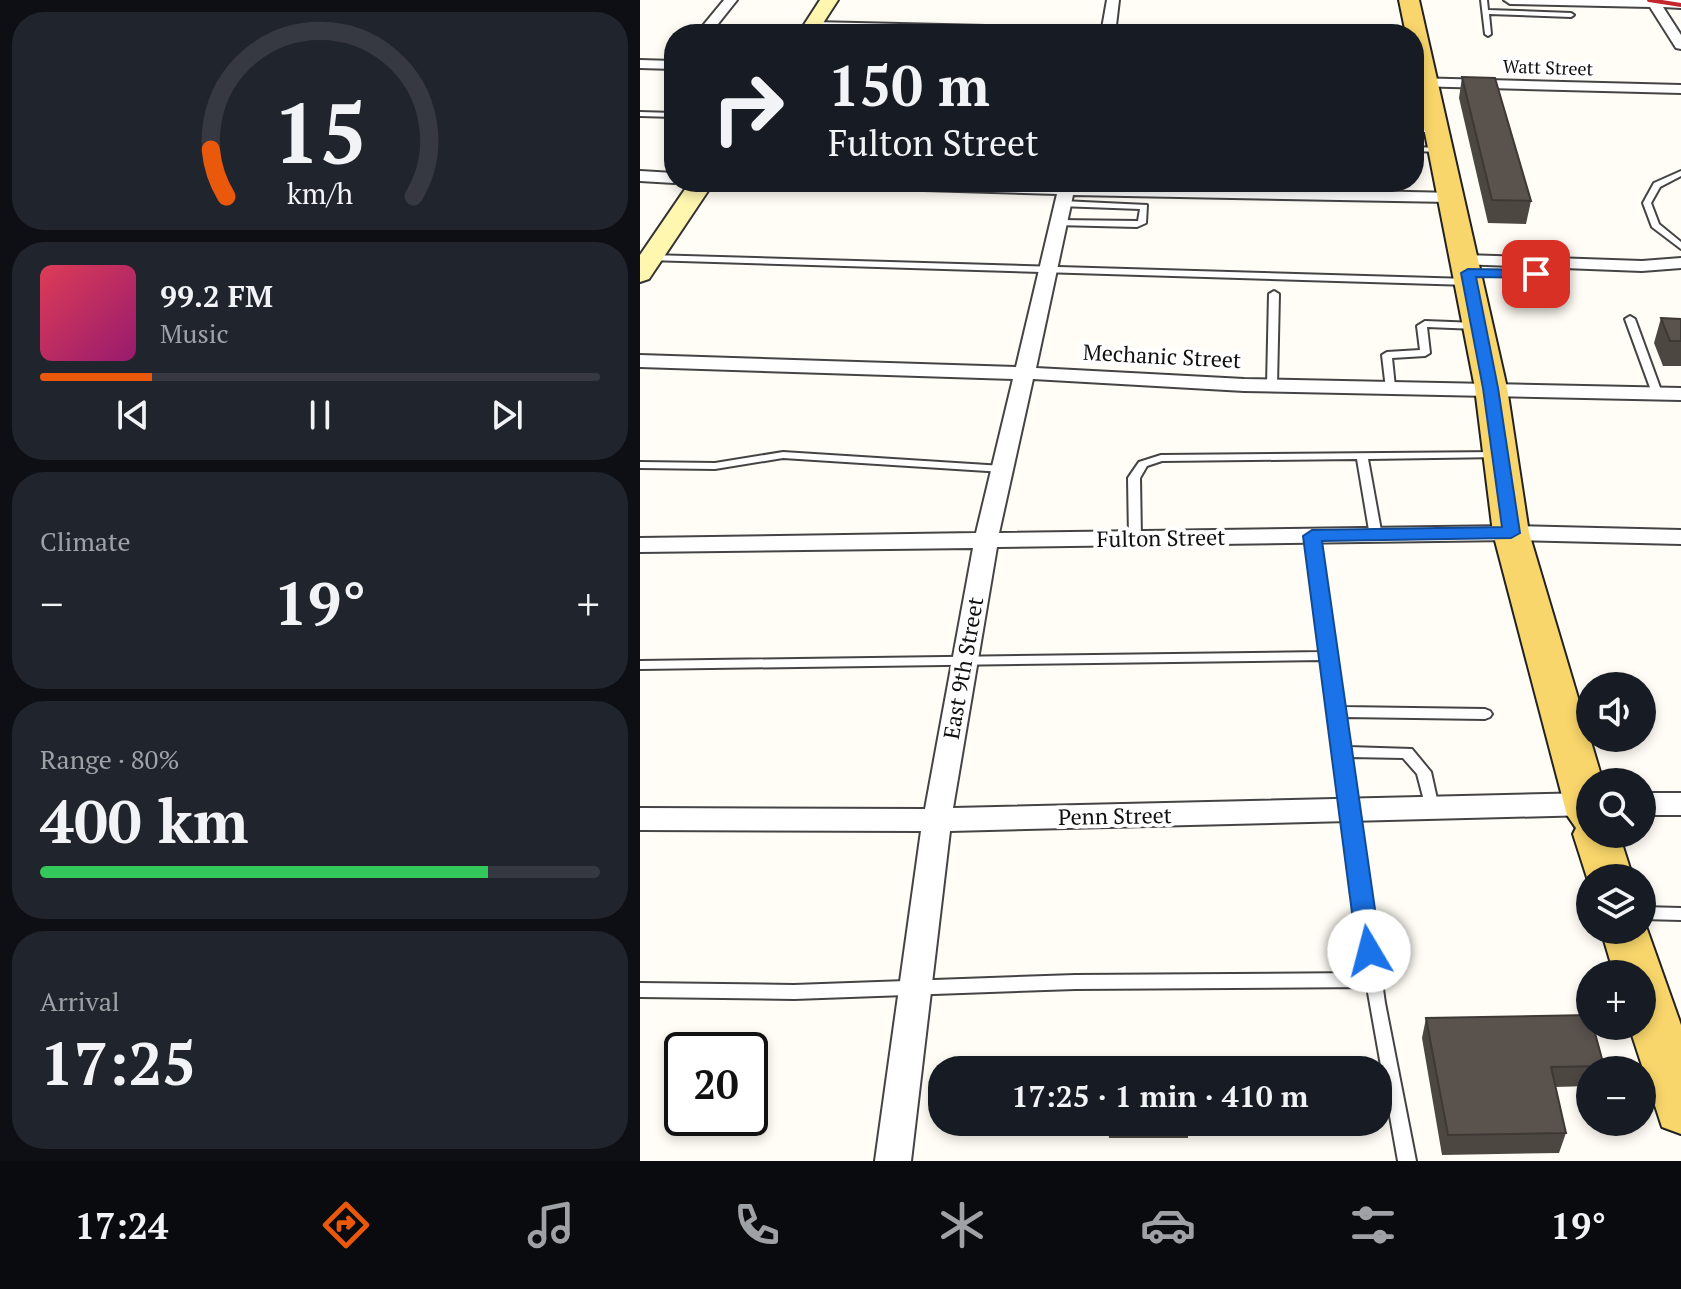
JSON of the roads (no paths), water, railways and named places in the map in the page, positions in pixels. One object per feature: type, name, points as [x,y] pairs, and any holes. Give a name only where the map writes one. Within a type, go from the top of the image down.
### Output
[{"type":"main road","points":[[813,24],[829,0]]},
{"type":"main road","points":[[1409,0],[1413,24]]},
{"type":"main road","points":[[1424,90],[1426,140],[1450,197],[1491,388],[1511,533],[1578,768]]},
{"type":"main road","points":[[644,263],[695,192]]},
{"type":"main road","points":[[1656,1027],[1680,1102]]},
{"type":"street","points":[[711,24],[731,0]]},
{"type":"street","points":[[1109,24],[1113,0]]},
{"type":"street","points":[[1510,0],[1681,4]]},
{"type":"street","points":[[1654,2],[1681,45]]},
{"type":"street","points":[[640,64],[664,65]]},
{"type":"street","name":"Watt Street","points":[[1424,90],[1681,89]]},
{"type":"street","points":[[640,176],[664,177]]},
{"type":"street","points":[[963,192],[1063,199],[1124,192]]},
{"type":"street","points":[[1404,192],[1450,197]]},
{"type":"street","name":"East 9th Street","points":[[893,1161],[937,820],[964,662],[986,541],[1063,199]]},
{"type":"street","points":[[1468,271],[1681,263]]},
{"type":"street","points":[[1468,271],[1681,278]]},
{"type":"street","name":"Mechanic Street","points":[[640,361],[1025,373],[1272,385],[1681,394]]},
{"type":"street","name":"Fulton Street","points":[[640,545],[1511,533],[1681,537]]},
{"type":"street","points":[[1656,804],[1681,804]]},
{"type":"street","name":"Penn Street","points":[[640,819],[937,820],[1432,808],[1576,813]]},
{"type":"lane","points":[[1484,0],[1488,34]]},
{"type":"lane","points":[[1485,12],[1571,15]]},
{"type":"lane","points":[[640,114],[664,115]]},
{"type":"lane","points":[[1681,173],[1657,185],[1647,203],[1655,225],[1681,246]]},
{"type":"lane","points":[[1063,199],[1144,207],[1142,223],[1137,224],[1063,199]]},
{"type":"lane","points":[[644,263],[1048,270],[1468,271]]},
{"type":"lane","points":[[1272,385],[1274,294]]},
{"type":"lane","points":[[1630,319],[1657,393]]},
{"type":"lane","points":[[1390,387],[1387,355],[1425,353],[1422,326],[1477,326]]},
{"type":"lane","points":[[640,465],[715,466],[783,455],[1003,469]]},
{"type":"lane","points":[[1135,538],[1134,478],[1143,464],[1161,458],[1501,455]]},
{"type":"lane","points":[[1362,457],[1376,536]]},
{"type":"lane","points":[[1312,536],[1373,980],[1407,1161]]},
{"type":"lane","points":[[640,665],[821,660],[964,662],[1328,656]]},
{"type":"lane","points":[[1336,712],[1485,714]]},
{"type":"lane","points":[[1341,752],[1407,753],[1424,772],[1432,808]]},
{"type":"lane","points":[[1656,913],[1681,914]]},
{"type":"lane","points":[[640,990],[794,992],[1090,981],[1373,980]]},
{"type":"railway","points":[[1649,0],[1681,5]]}]
